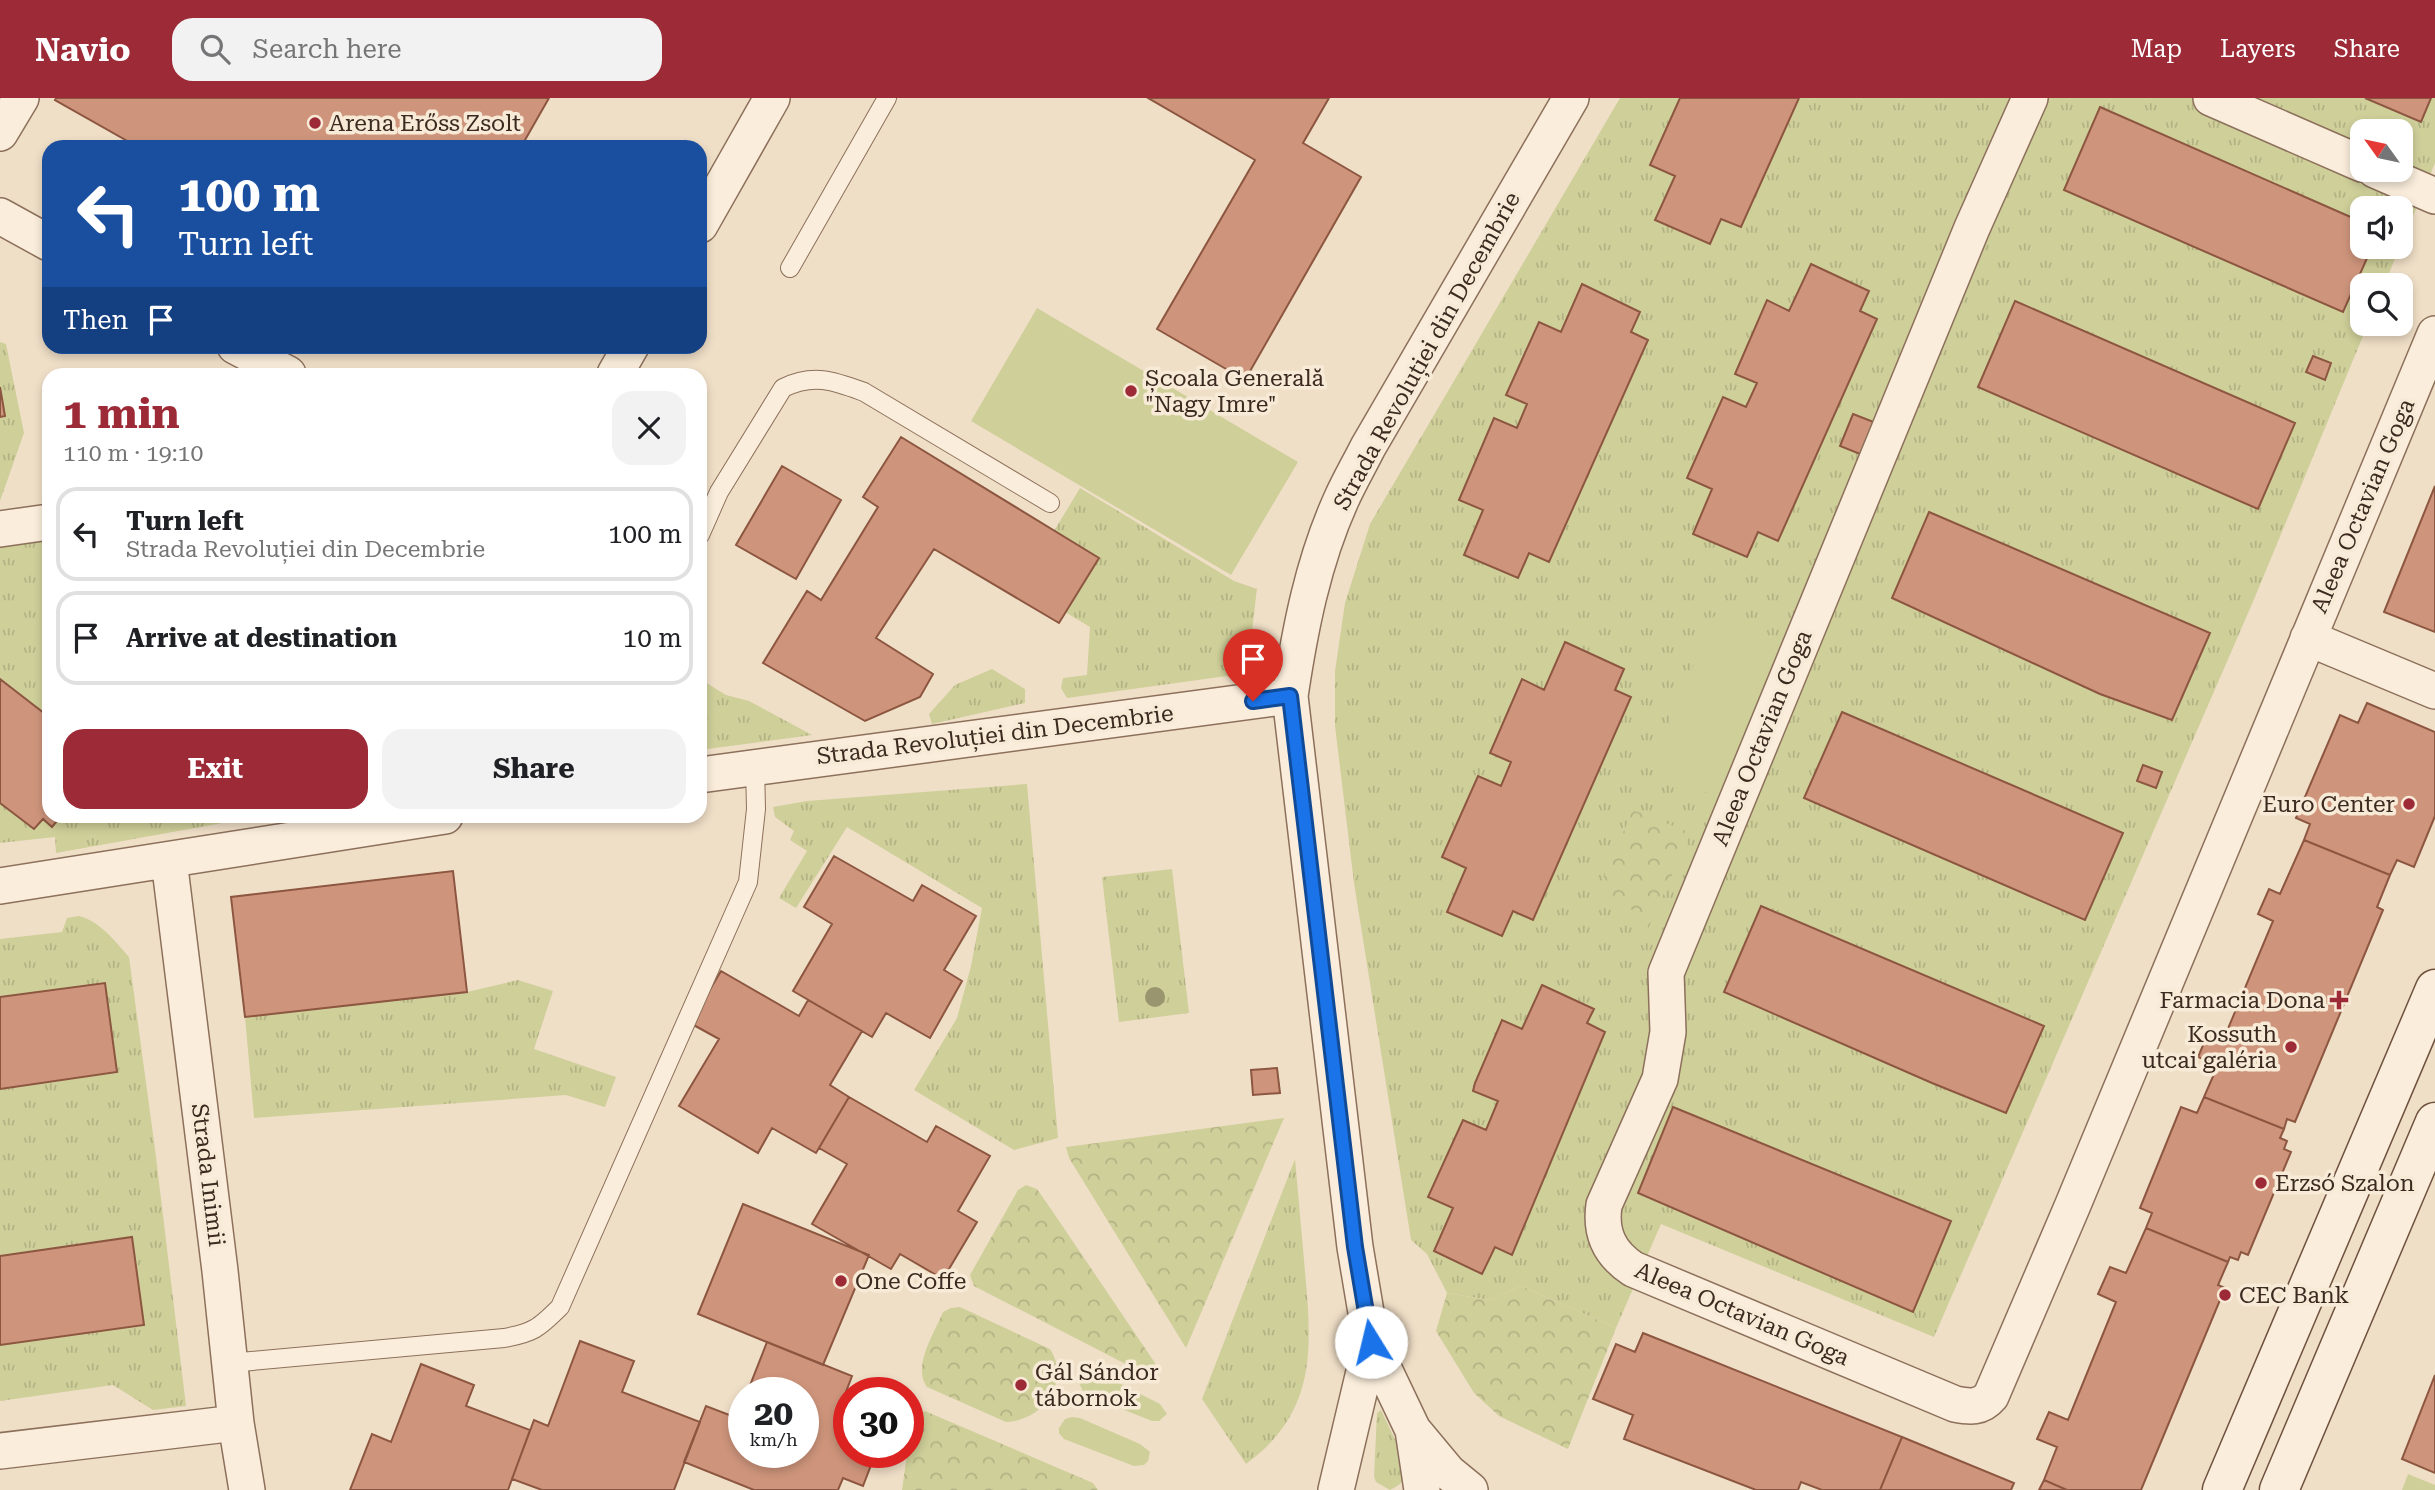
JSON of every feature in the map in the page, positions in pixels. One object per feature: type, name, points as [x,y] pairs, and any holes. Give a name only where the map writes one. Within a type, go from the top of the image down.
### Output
[{"type":"main road","points":[[2222,1490],[2435,989]]},
{"type":"main road","points":[[2279,1490],[2422,1181],[2435,1122]]},
{"type":"main road","points":[[2349,1193],[2422,1181]]},
{"type":"street","points":[[0,133],[21,98]]},
{"type":"street","points":[[707,213],[772,98]]},
{"type":"street","name":"Strada Revoluției din Decembrie","points":[[1470,1490],[1448,1472],[1413,1430],[1371,1342],[1355,1247],[1290,696],[1303,615],[1312,580],[1341,499],[1368,447],[1571,98]]},
{"type":"street","name":"Aleea Octavian Goga","points":[[2030,98],[1972,228],[1666,973],[1668,1032],[1660,1079],[1604,1205],[1602,1218],[1606,1242],[1621,1261],[1633,1269],[1955,1404],[1970,1407],[1985,1403],[1997,1385],[2017,1339],[2435,334]]},
{"type":"street","points":[[2211,98],[2350,159]]},
{"type":"street","points":[[2403,182],[2435,196]]},
{"type":"street","points":[[0,216],[42,239]]},
{"type":"street","points":[[250,354],[277,368]]},
{"type":"street","points":[[0,530],[42,523]]},
{"type":"street","name":"Aleea Octavian Goga","points":[[2308,638],[2435,691]]},
{"type":"street","name":"Strada Revoluției din Decembrie","points":[[707,774],[1290,696]]},
{"type":"street","points":[[0,886],[401,823]]},
{"type":"street","name":"Strada Inimii","points":[[169,860],[236,1423],[247,1490]]},
{"type":"street","name":"Strada Revoluției din Decembrie","points":[[1336,1490],[1371,1342]]},
{"type":"street","points":[[0,1451],[236,1423]]},
{"type":"street","name":"Strada Revoluției din Decembrie","points":[[1413,1430],[1422,1490]]},
{"type":"lane","points":[[790,268],[887,98]]},
{"type":"lane","points":[[707,519],[719,492],[783,388],[798,381],[816,379],[832,381],[864,392],[1050,503]]},
{"type":"lane","points":[[230,1363],[504,1338],[527,1334],[544,1324],[560,1307],[748,882],[756,808],[755,766]]},
{"type":"green space","points":[[1620,98],[2435,98],[2435,163],[2413,216],[2413,196],[2350,196],[2350,259],[2395,259],[2389,273],[2350,273],[2350,336],[2363,336],[2255,597],[1934,1337],[1661,1224],[1616,1328],[1521,1286],[1490,1300],[1447,1293],[1427,1254],[1411,1240],[1354,883],[1335,726],[1335,671],[1345,603],[1370,524]]},
{"type":"green space","points":[[1037,308],[1298,462],[1231,575],[971,421]]},
{"type":"green space","points":[[0,342],[6,344],[24,433],[0,501]]},
{"type":"green space","points":[[1080,488],[1234,581],[1257,589],[1251,637],[1243,658],[1227,676],[1067,698],[1061,688],[1063,678],[1087,675],[1090,627],[1065,612],[1099,558],[1054,531]]},
{"type":"green space","points":[[42,538],[42,823],[223,823],[56,853],[55,837],[0,843],[0,545]]},
{"type":"green space","points":[[1714,616],[1786,646],[1724,800],[1650,769]]},
{"type":"green space","points":[[992,669],[1025,689],[1025,703],[932,724],[929,714],[955,685]]},
{"type":"green space","points":[[707,683],[726,695],[749,701],[812,735],[707,749]]},
{"type":"green space","points":[[1027,784],[1058,1138],[1014,1150],[914,1090],[957,1018],[971,966],[982,908],[847,827],[796,908],[779,898],[807,851],[790,840],[794,831],[775,817],[773,807],[807,801]]},
{"type":"green space","points":[[1633,810],[1691,833],[1647,931],[1637,915],[1626,905],[1612,900],[1593,901]]},
{"type":"green space","points":[[1172,869],[1189,1013],[1119,1022],[1102,877]]},
{"type":"green space","points":[[79,916],[101,927],[129,957],[186,1406],[153,1410],[113,1385],[0,1401],[0,939],[62,932],[67,918]]},
{"type":"green space","points":[[518,980],[553,991],[534,1049],[616,1077],[605,1107],[566,1095],[254,1118],[245,1017],[467,992]]},
{"type":"green space","points":[[1284,1118],[1186,1348],[1069,1158],[1066,1147]]},
{"type":"green space","points":[[1295,1159],[1307,1290],[1306,1372],[1299,1397],[1288,1420],[1270,1443],[1246,1464],[1202,1399]]},
{"type":"green space","points":[[1026,1185],[1037,1189],[1053,1212],[1155,1363],[1155,1374],[1145,1374],[974,1286],[970,1275],[1018,1190]]},
{"type":"green space","points":[[1521,1286],[1616,1328],[1568,1449],[1499,1416],[1474,1393],[1436,1331],[1447,1293],[1490,1300]]},
{"type":"green space","points":[[960,1307],[1050,1349],[1056,1361],[1057,1374],[1050,1397],[1042,1407],[1019,1420],[1006,1422],[927,1387],[923,1377],[923,1360],[943,1312]]},
{"type":"green space","points":[[1091,1372],[1101,1374],[1160,1404],[1167,1414],[1159,1421],[1152,1421],[1092,1397],[1083,1391],[1079,1383],[1083,1376]]},
{"type":"green space","points":[[1381,1410],[1408,1467],[1402,1481],[1390,1490],[1376,1482],[1374,1477],[1377,1413]]},
{"type":"green space","points":[[924,1412],[1093,1483],[1098,1490],[902,1490],[905,1468],[924,1468]]},
{"type":"green space","points":[[1072,1417],[1140,1444],[1150,1452],[1148,1461],[1144,1465],[1134,1466],[1064,1439],[1059,1428],[1065,1419]]},
{"type":"green space","points":[[2408,1474],[2435,1485],[2435,1490],[2402,1490]]},
{"type":"building","name":"Arena Erőss Zsolt","points":[[549,98],[525,140],[126,140],[55,100]]},
{"type":"building","points":[[1148,98],[1329,98],[1303,143],[1361,177],[1245,380],[1157,329],[1255,160]]},
{"type":"building","points":[[1680,98],[1799,98],[1741,227],[1721,219],[1710,244],[1655,220],[1675,176],[1650,165]]},
{"type":"building","points":[[2365,98],[2431,98],[2421,122]]},
{"type":"building","points":[[2100,107],[2350,217],[2350,259],[2367,259],[2360,273],[2350,273],[2350,296],[2343,312],[2064,190]]},
{"type":"building","points":[[1811,264],[1869,291],[1860,311],[1877,319],[1778,541],[1758,532],[1747,557],[1693,534],[1712,489],[1687,478],[1723,397],[1746,407],[1757,383],[1735,374],[1767,300],[1789,311]]},
{"type":"building","points":[[1582,284],[1640,312],[1631,332],[1648,340],[1549,562],[1529,553],[1518,578],[1464,555],[1483,510],[1459,500],[1494,418],[1517,428],[1527,404],[1506,395],[1539,322],[1561,332]]},
{"type":"building","points":[[2015,301],[2295,423],[2258,509],[1978,387]]},
{"type":"building","points":[[2313,356],[2331,363],[2325,380],[2306,372]]},
{"type":"building","points":[[0,387],[5,416],[0,417]]},
{"type":"building","points":[[1853,414],[1884,426],[1870,458],[1840,446]]},
{"type":"building","points":[[901,437],[1099,558],[1059,623],[934,549],[876,638],[933,674],[920,697],[865,721],[763,663],[807,591],[821,600],[878,507],[863,497]]},
{"type":"building","points":[[782,466],[841,500],[796,579],[736,545]]},
{"type":"building","points":[[2435,486],[2435,632],[2384,612]]},
{"type":"building","points":[[1929,512],[2210,633],[2172,720],[2100,694],[1892,598]]},
{"type":"building","points":[[1565,642],[1624,669],[1615,690],[1631,697],[1533,920],[1513,911],[1502,936],[1447,912],[1466,868],[1442,857],[1478,776],[1501,786],[1511,762],[1490,753],[1522,679],[1544,690]]},
{"type":"building","points":[[0,679],[42,712],[42,820],[34,829],[0,803]]},
{"type":"building","points":[[2367,703],[2435,732],[2435,816],[2414,867],[2397,860],[2390,875],[2304,840],[2310,824],[2296,818],[2340,715],[2358,723]]},
{"type":"building","points":[[1842,712],[2123,833],[2085,920],[1804,798]]},
{"type":"building","points":[[2143,765],[2162,772],[2156,788],[2137,781]]},
{"type":"building","points":[[2304,840],[2390,875],[2377,907],[2383,910],[2295,1122],[2287,1119],[2284,1129],[2204,1097],[2218,1065],[2198,1057],[2207,1036],[2222,1043],[2273,921],[2258,914],[2269,889],[2280,894]]},
{"type":"building","points":[[834,856],[913,901],[922,885],[976,916],[944,970],[962,981],[930,1038],[886,1013],[872,1037],[793,991],[832,924],[804,907]]},
{"type":"building","points":[[453,871],[467,992],[245,1017],[231,897]]},
{"type":"building","points":[[1761,906],[2044,1026],[2006,1113],[1724,992]]},
{"type":"building","points":[[721,971],[799,1016],[808,1000],[862,1031],[830,1085],[849,1097],[816,1153],[772,1128],[758,1153],[679,1106],[719,1039],[690,1023]]},
{"type":"building","points":[[105,983],[117,1072],[0,1089],[0,997]]},
{"type":"building","points":[[1542,985],[1594,1009],[1587,1023],[1605,1032],[1512,1255],[1495,1247],[1482,1274],[1434,1251],[1453,1208],[1428,1197],[1463,1120],[1486,1130],[1498,1101],[1473,1091],[1475,1083],[1502,1020],[1522,1029]]},
{"type":"building","points":[[1277,1068],[1280,1093],[1253,1095],[1251,1070]]},
{"type":"building","points":[[849,1097],[927,1142],[936,1126],[990,1156],[958,1211],[977,1222],[943,1279],[900,1254],[891,1269],[812,1224],[847,1164],[819,1148]]},
{"type":"building","points":[[2204,1097],[2284,1129],[2280,1138],[2287,1141],[2284,1149],[2291,1152],[2248,1255],[2241,1252],[2238,1260],[2230,1257],[2228,1262],[2146,1228],[2152,1213],[2140,1208],[2181,1107],[2197,1113]]},
{"type":"building","points":[[1673,1107],[1951,1221],[1913,1312],[1638,1193]]},
{"type":"building","points":[[743,1204],[869,1255],[823,1365],[698,1314]]},
{"type":"building","points":[[2146,1228],[2228,1262],[2218,1285],[2225,1288],[2141,1490],[2067,1490],[2044,1480],[2057,1447],[2037,1439],[2049,1412],[2068,1420],[2116,1302],[2098,1294],[2110,1267],[2126,1273]]},
{"type":"building","points":[[132,1237],[144,1325],[0,1345],[0,1256]]},
{"type":"building","points":[[1643,1333],[1902,1437],[1880,1490],[1822,1490],[1801,1482],[1798,1490],[1756,1490],[1624,1439],[1633,1415],[1593,1399],[1616,1344],[1635,1352]]},
{"type":"building","points":[[580,1341],[634,1361],[622,1392],[700,1422],[674,1490],[542,1490],[512,1479],[534,1420],[548,1426]]},
{"type":"building","points":[[767,1342],[852,1376],[833,1377],[833,1468],[870,1468],[863,1486],[843,1478],[838,1490],[754,1490],[684,1462],[706,1406],[728,1415],[728,1468],[819,1468],[819,1377],[753,1377]]},
{"type":"building","points":[[421,1364],[474,1385],[466,1406],[530,1430],[508,1490],[350,1490],[372,1434],[391,1442]]},
{"type":"building","points":[[2435,1375],[2435,1473],[2402,1459]]},
{"type":"building","points":[[1902,1437],[2014,1483],[2011,1490],[1880,1490]]},
{"type":"building","points":[[2044,1480],[2067,1490],[2039,1490]]},
{"type":"place","name":"Arena Erőss Zsolt","points":[[315,123]]},
{"type":"place","name":"Școala Generală \"Nagy Imre\"","points":[[1131,391]]},
{"type":"place","name":"Euro Center","points":[[2409,804]]},
{"type":"place","name":"Farmacia Dona","points":[[2339,1000]]},
{"type":"place","name":"Kossuth utcai galéria","points":[[2291,1047]]},
{"type":"place","name":"Erzsó Szalon","points":[[2261,1183]]},
{"type":"place","name":"One Coffe","points":[[841,1281]]},
{"type":"place","name":"CEC Bank","points":[[2225,1295]]},
{"type":"place","name":"Gál Sándor tábornok","points":[[1021,1385]]},
{"type":"route","points":[[1253,701],[1290,696],[1355,1247],[1371,1342]]}]
